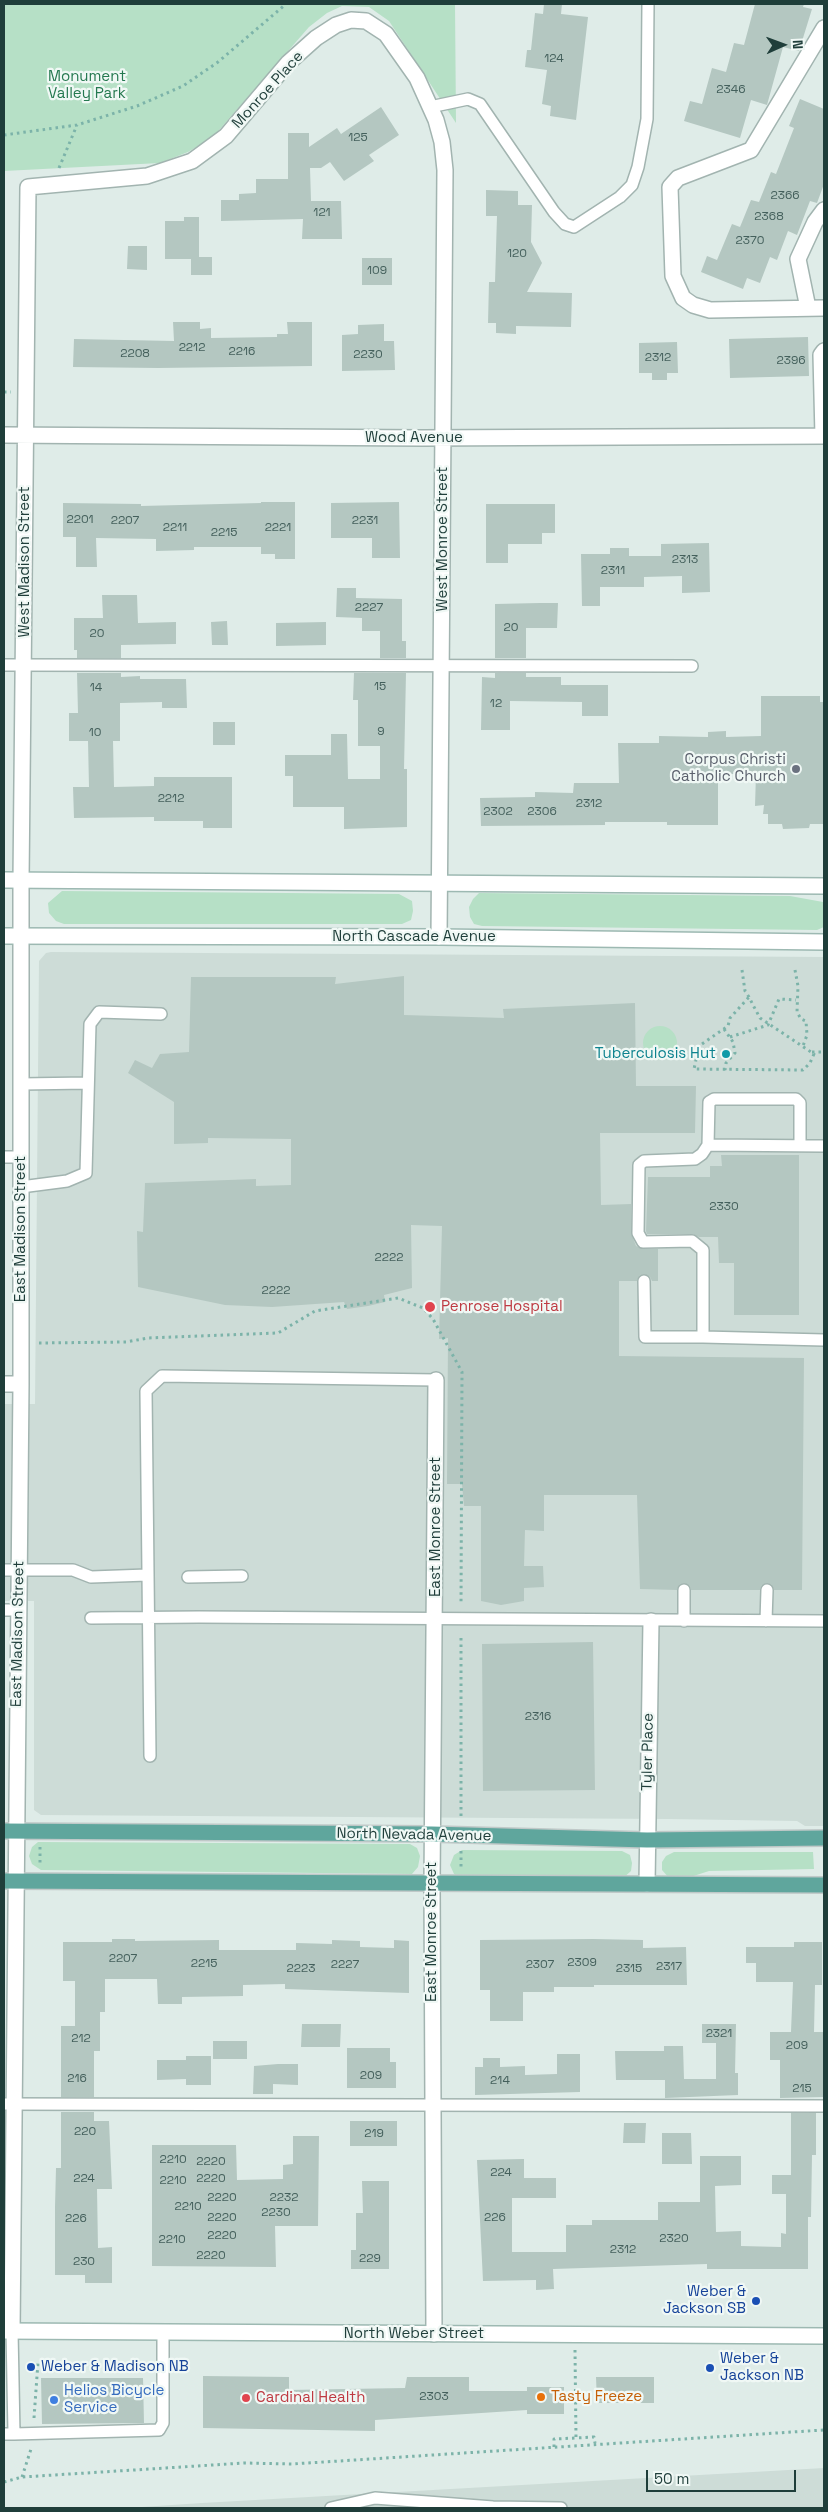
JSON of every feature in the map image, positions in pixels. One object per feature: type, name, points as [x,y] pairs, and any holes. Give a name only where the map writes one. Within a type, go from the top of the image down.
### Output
[{"type":"main road","name":"North Nevada Avenue","points":[[10,1831],[432,1834],[647,1840],[824,1838]]},
{"type":"main road","points":[[10,1881],[824,1885]]},
{"type":"street","name":"Monroe Place","points":[[28,187],[147,176],[192,161],[211,149],[226,136],[288,63],[316,38],[336,25],[351,20],[366,21],[386,34],[417,78],[430,107],[442,142]]},
{"type":"street","points":[[824,28],[751,150],[678,178],[670,187],[672,276],[683,298],[694,305],[710,310],[824,308]]},
{"type":"street","name":"West Monroe Street","points":[[439,937],[444,438],[445,170],[442,142]]},
{"type":"street","name":"West Madison Street","points":[[21,936],[28,187]]},
{"type":"street","points":[[808,308],[798,259],[815,222],[824,210]]},
{"type":"street","points":[[824,351],[821,355],[824,436]]},
{"type":"street","name":"Wood Avenue","points":[[4,435],[444,438],[824,436]]},
{"type":"street","points":[[4,880],[824,886]]},
{"type":"street","name":"North Cascade Avenue","points":[[4,936],[439,937],[824,942]]},
{"type":"street","name":"East Madison Street","points":[[8,2331],[11,1610],[19,1570],[21,1384],[21,936]]},
{"type":"street","name":"East Monroe Street","points":[[434,2334],[432,1834],[436,1380]]},
{"type":"street","points":[[4,1384],[21,1384]]},
{"type":"street","name":"Tyler Place","points":[[646,1884],[651,1621]]},
{"type":"street","name":"North Weber Street","points":[[8,2331],[824,2336]]},
{"type":"lane","points":[[430,107],[468,99],[480,104],[554,212],[565,224],[574,227],[620,197],[632,185],[638,167],[647,119],[648,4]]},
{"type":"lane","points":[[4,665],[442,664],[692,666]]},
{"type":"lane","points":[[21,1186],[67,1181],[86,1173],[88,1083],[91,1059],[90,1024],[99,1012],[161,1014]]},
{"type":"lane","points":[[21,1084],[88,1083]]},
{"type":"lane","points":[[703,1337],[702,1250],[692,1241],[643,1246],[638,1233],[639,1165],[644,1161],[695,1159],[702,1154],[708,1145],[709,1102],[714,1099],[796,1100],[800,1103],[800,1145]]},
{"type":"lane","points":[[708,1145],[824,1146]]},
{"type":"lane","points":[[4,1157],[21,1157]]},
{"type":"lane","points":[[644,1281],[645,1337],[824,1340]]},
{"type":"lane","points":[[150,1756],[146,1391],[162,1376],[436,1380]]},
{"type":"lane","points":[[4,1570],[73,1570],[91,1577],[147,1575]]},
{"type":"lane","points":[[188,1577],[242,1576]]},
{"type":"lane","points":[[684,1590],[684,1621]]},
{"type":"lane","points":[[766,1621],[767,1590]]},
{"type":"lane","points":[[91,1618],[824,1621]]},
{"type":"lane","points":[[9,2104],[433,2107],[824,2106]]},
{"type":"lane","points":[[8,2331],[9,2434],[159,2430],[163,2423],[164,2332]]},
{"type":"lane","points":[[331,2508],[375,2498],[493,2507],[561,2508]]},
{"type":"path","points":[[4,135],[77,125],[137,106],[183,86],[218,62],[286,4]]},
{"type":"path","points":[[52,184],[77,125]]},
{"type":"path","points":[[742,970],[745,991],[760,1018],[812,1052],[824,1052]]},
{"type":"path","points":[[795,970],[798,986],[797,1012],[801,1019],[806,1021],[807,1035],[803,1046]]},
{"type":"path","points":[[748,997],[730,1018],[724,1029],[699,1046],[694,1069],[803,1070],[810,1063],[814,1054],[812,1052]]},
{"type":"path","points":[[730,1037],[768,1024],[779,999],[796,1000]]},
{"type":"path","points":[[724,1029],[733,1042],[735,1054],[726,1063],[725,1070]]},
{"type":"path","points":[[39,1343],[126,1342],[148,1338],[278,1333],[315,1311],[398,1298],[423,1308],[433,1319],[462,1372],[461,1816]]},
{"type":"path","points":[[40,1846],[40,1869]]},
{"type":"path","points":[[461,1848],[461,1872]]},
{"type":"path","points":[[575,2334],[576,2438]]},
{"type":"path","points":[[4,2482],[22,2477],[244,2463],[292,2464],[824,2430]]},
{"type":"path","points":[[554,2447],[554,2439],[594,2436],[595,2444]]},
{"type":"shaded area","name":"Penrose Hospital","points":[[46,953],[824,957],[824,1826],[805,1826],[797,1821],[668,1819],[41,1815],[34,1810],[34,1601],[4,1601],[4,1404],[35,1404],[39,961]]},
{"type":"shaded area","points":[[824,2468],[824,2508],[127,2508],[202,2503]]},
{"type":"green space","name":"Monument Valley Park","points":[[4,4],[455,4],[456,123],[389,21],[369,7],[342,6],[327,13],[309,27],[213,137],[188,152],[160,163],[4,171]]},
{"type":"green space","points":[[62,891],[399,894],[412,901],[413,911],[411,920],[402,924],[64,924],[56,921],[49,913],[48,903]]},
{"type":"green space","points":[[479,893],[790,896],[823,902],[824,927],[817,930],[482,926],[474,924],[470,917],[469,907]]},
{"type":"green space","points":[[660,1026],[672,1031],[677,1043],[672,1055],[660,1060],[648,1055],[643,1043],[648,1031]]},
{"type":"green space","points":[[38,1842],[410,1844],[417,1848],[420,1856],[418,1867],[412,1874],[41,1870],[32,1864],[29,1856],[32,1847]]},
{"type":"green space","points":[[462,1850],[622,1851],[630,1855],[632,1863],[631,1871],[621,1880],[462,1879],[454,1874],[450,1865],[454,1855]]},
{"type":"green space","points":[[674,1852],[813,1852],[814,1869],[709,1871],[678,1881],[669,1878],[662,1870],[662,1862],[666,1856]]},
{"type":"building","points":[[544,4],[562,4],[561,14],[588,17],[576,120],[550,116],[551,106],[542,104],[547,70],[525,67],[527,50],[531,50],[535,13],[543,14]]},
{"type":"building","points":[[755,4],[804,4],[803,7],[812,9],[799,51],[783,47],[767,105],[751,100],[740,138],[684,121],[690,101],[702,104],[712,68],[726,72],[734,43],[744,45]]},
{"type":"building","points":[[800,99],[824,109],[824,184],[817,203],[810,201],[797,235],[788,231],[777,260],[770,257],[760,283],[747,278],[743,289],[701,272],[707,256],[717,260],[732,224],[740,227],[751,200],[759,202],[771,172],[776,174],[794,128],[789,126]]},
{"type":"building","points":[[381,107],[399,135],[369,155],[374,161],[344,181],[330,162],[321,168],[310,168],[311,201],[341,201],[342,239],[302,239],[303,219],[221,221],[221,200],[239,200],[239,194],[256,193],[256,179],[288,179],[288,133],[309,133],[309,147],[337,128],[341,134]]},
{"type":"building","points":[[486,190],[518,191],[518,205],[532,205],[531,242],[542,263],[527,292],[572,293],[571,327],[516,326],[516,334],[496,333],[496,323],[488,323],[489,282],[495,282],[497,216],[486,216]]},
{"type":"building","points":[[184,217],[199,217],[199,257],[212,257],[212,275],[191,275],[191,259],[165,259],[165,221],[184,221]]},
{"type":"building","points":[[128,246],[147,246],[147,270],[127,269]]},
{"type":"building","points":[[362,258],[392,258],[392,285],[362,285]]},
{"type":"building","points":[[173,322],[200,322],[200,329],[211,328],[211,338],[277,337],[277,334],[288,334],[287,322],[312,322],[312,366],[73,367],[74,339],[174,341]]},
{"type":"building","points":[[384,324],[384,341],[394,341],[395,370],[342,371],[342,335],[358,334],[358,325]]},
{"type":"building","points":[[808,337],[809,376],[730,378],[729,339]]},
{"type":"building","points":[[677,342],[678,373],[667,373],[667,380],[652,380],[652,373],[639,373],[639,343]]},
{"type":"building","points":[[295,502],[295,559],[275,559],[275,554],[261,554],[261,547],[194,547],[194,550],[156,551],[156,539],[96,538],[97,567],[76,567],[76,537],[63,537],[63,503],[141,504],[141,506]]},
{"type":"building","points":[[399,502],[400,558],[372,558],[372,538],[331,538],[331,503]]},
{"type":"building","points":[[486,504],[555,504],[555,533],[542,533],[542,544],[508,544],[508,563],[486,563]]},
{"type":"building","points":[[709,543],[710,592],[682,593],[682,576],[644,577],[644,587],[600,587],[600,606],[582,606],[581,554],[610,554],[610,548],[629,548],[629,556],[661,556],[661,544]]},
{"type":"building","points":[[337,588],[356,588],[356,598],[402,599],[402,641],[406,641],[406,658],[380,658],[380,631],[362,631],[362,618],[336,617]]},
{"type":"building","points":[[102,595],[137,595],[138,623],[176,622],[176,644],[121,645],[121,658],[77,658],[77,650],[74,650],[74,618],[103,618]]},
{"type":"building","points":[[558,603],[557,628],[526,628],[526,658],[495,658],[495,604]]},
{"type":"building","points":[[227,621],[228,645],[212,645],[211,622]]},
{"type":"building","points":[[326,622],[326,645],[276,646],[276,623]]},
{"type":"building","points":[[77,673],[121,673],[121,677],[140,676],[140,679],[186,679],[187,708],[162,708],[162,702],[120,703],[120,741],[113,741],[114,787],[154,786],[154,777],[232,777],[232,828],[203,828],[203,821],[154,821],[154,817],[74,818],[73,787],[89,787],[88,741],[69,741],[69,713],[78,713]]},
{"type":"building","points":[[354,673],[406,673],[404,769],[407,769],[407,827],[344,829],[344,807],[293,807],[293,776],[285,776],[285,755],[331,755],[331,734],[347,734],[348,779],[380,779],[380,746],[358,746],[358,700],[353,700]]},
{"type":"building","points":[[495,673],[526,673],[526,677],[561,677],[561,685],[608,685],[608,716],[582,716],[582,702],[510,701],[510,730],[481,730],[482,677],[495,678]]},
{"type":"building","points":[[761,696],[820,696],[820,702],[824,702],[823,824],[810,824],[809,828],[783,829],[782,824],[768,824],[768,814],[763,814],[764,805],[755,806],[756,774],[723,774],[723,779],[718,779],[718,825],[667,825],[667,822],[605,822],[605,825],[481,826],[480,798],[535,797],[535,792],[573,793],[574,783],[619,783],[618,743],[659,743],[659,736],[708,737],[708,732],[726,731],[726,737],[761,736]]},
{"type":"building","points":[[213,722],[235,722],[235,745],[213,745]]},
{"type":"building","points":[[404,976],[404,1015],[504,1018],[503,1009],[635,1003],[636,1086],[696,1086],[695,1133],[600,1133],[601,1205],[631,1204],[631,1233],[636,1246],[643,1249],[658,1249],[658,1281],[652,1281],[650,1277],[644,1274],[640,1275],[637,1281],[619,1281],[619,1356],[804,1358],[802,1590],[774,1590],[771,1584],[767,1583],[761,1586],[760,1590],[691,1590],[690,1586],[684,1583],[680,1584],[677,1590],[640,1589],[637,1495],[544,1495],[544,1531],[525,1530],[524,1566],[543,1566],[544,1587],[524,1588],[524,1601],[501,1605],[481,1601],[481,1506],[464,1506],[462,1484],[447,1484],[448,1338],[439,1339],[442,1226],[411,1225],[412,1288],[384,1295],[385,1302],[368,1306],[347,1309],[344,1302],[272,1307],[225,1305],[138,1287],[137,1231],[143,1232],[145,1183],[256,1179],[256,1186],[291,1185],[291,1139],[208,1138],[208,1143],[174,1144],[174,1102],[128,1073],[135,1060],[152,1068],[160,1054],[189,1052],[191,977],[336,977],[335,984]]},
{"type":"building","points":[[721,1155],[799,1155],[799,1315],[734,1315],[734,1263],[719,1263],[718,1237],[699,1237],[692,1234],[647,1234],[648,1177],[710,1177],[710,1166],[722,1166]]},
{"type":"building","points":[[593,1642],[595,1790],[483,1791],[482,1644]]},
{"type":"building","points":[[112,1939],[135,1939],[135,1941],[219,1940],[219,1950],[296,1950],[296,1943],[332,1944],[332,1940],[360,1941],[360,1947],[394,1948],[394,1940],[409,1941],[409,1993],[285,1989],[285,1984],[243,1985],[243,1996],[182,1997],[182,2004],[158,2004],[157,1979],[105,1979],[105,2012],[100,2012],[100,2051],[94,2051],[94,2097],[61,2097],[61,2026],[75,2026],[75,1981],[63,1981],[63,1942],[112,1942]]},
{"type":"building","points":[[480,1940],[643,1940],[643,1948],[686,1947],[687,1985],[594,1985],[594,1987],[554,1987],[554,1992],[523,1992],[523,2021],[490,2021],[490,1990],[480,1990]]},
{"type":"building","points":[[794,1942],[822,1942],[822,1985],[815,1985],[814,2032],[824,2032],[824,2097],[780,2098],[780,2060],[770,2060],[770,2032],[791,2032],[793,1982],[756,1982],[756,1963],[746,1963],[746,1947],[794,1947]]},
{"type":"building","points":[[302,2024],[341,2024],[340,2047],[301,2047]]},
{"type":"building","points":[[702,2024],[736,2024],[735,2073],[738,2073],[738,2095],[665,2098],[665,2080],[616,2080],[615,2051],[664,2051],[664,2046],[683,2046],[684,2079],[716,2079],[716,2043],[702,2043]]},
{"type":"building","points":[[213,2041],[247,2041],[247,2059],[213,2059]]},
{"type":"building","points":[[347,2048],[390,2048],[390,2062],[396,2062],[396,2088],[347,2088]]},
{"type":"building","points":[[557,2054],[580,2054],[580,2092],[475,2095],[475,2067],[483,2067],[483,2058],[500,2058],[500,2067],[525,2066],[525,2075],[557,2074]]},
{"type":"building","points":[[186,2056],[211,2056],[211,2085],[186,2085],[186,2079],[157,2080],[157,2060],[186,2060]]},
{"type":"building","points":[[298,2064],[298,2085],[273,2084],[273,2094],[253,2094],[254,2066]]},
{"type":"building","points":[[61,2112],[94,2112],[94,2121],[109,2121],[112,2189],[97,2189],[98,2248],[112,2247],[112,2283],[85,2283],[85,2275],[55,2275],[56,2168],[61,2168]]},
{"type":"building","points":[[791,2113],[816,2113],[816,2155],[812,2155],[811,2217],[808,2217],[808,2269],[707,2269],[707,2264],[553,2269],[554,2289],[536,2290],[536,2280],[483,2281],[477,2160],[524,2159],[524,2178],[556,2178],[556,2198],[512,2198],[512,2252],[566,2252],[566,2225],[592,2225],[592,2220],[658,2220],[658,2202],[700,2202],[700,2156],[741,2156],[741,2185],[715,2186],[716,2232],[741,2231],[741,2246],[781,2247],[781,2233],[786,2234],[786,2194],[772,2194],[772,2175],[791,2175]]},
{"type":"building","points":[[350,2121],[397,2121],[397,2146],[350,2146]]},
{"type":"building","points":[[624,2123],[646,2123],[645,2143],[623,2143]]},
{"type":"building","points":[[662,2133],[691,2133],[692,2164],[662,2164]]},
{"type":"building","points":[[293,2136],[319,2136],[318,2226],[275,2226],[276,2267],[152,2266],[152,2145],[236,2145],[237,2180],[283,2179],[283,2165],[293,2164]]},
{"type":"building","points":[[362,2181],[389,2181],[389,2269],[351,2269],[351,2250],[356,2250],[356,2213],[363,2213]]},
{"type":"building","points":[[203,2376],[289,2377],[289,2390],[405,2388],[407,2377],[469,2377],[469,2391],[527,2391],[527,2387],[564,2387],[564,2414],[527,2414],[527,2410],[375,2420],[375,2431],[203,2428]]},
{"type":"building","points":[[596,2377],[654,2377],[654,2403],[597,2403]]},
{"type":"building","points":[[41,2378],[143,2378],[144,2423],[42,2424]]},
{"type":"place","name":"Corpus Christi Catholic Church","points":[[796,769]]},
{"type":"place","name":"Tuberculosis Hut","points":[[726,1054]]},
{"type":"place","name":"Penrose Hospital","points":[[430,1307]]},
{"type":"place","name":"Weber & Jackson SB","points":[[756,2301]]},
{"type":"place","name":"Weber & Madison NB","points":[[31,2367]]},
{"type":"place","name":"Weber & Jackson NB","points":[[710,2368]]},
{"type":"place","name":"Tasty Freeze","points":[[541,2397]]},
{"type":"place","name":"Cardinal Health","points":[[246,2398]]},
{"type":"place","name":"Helios Bicycle Service","points":[[54,2400]]}]
